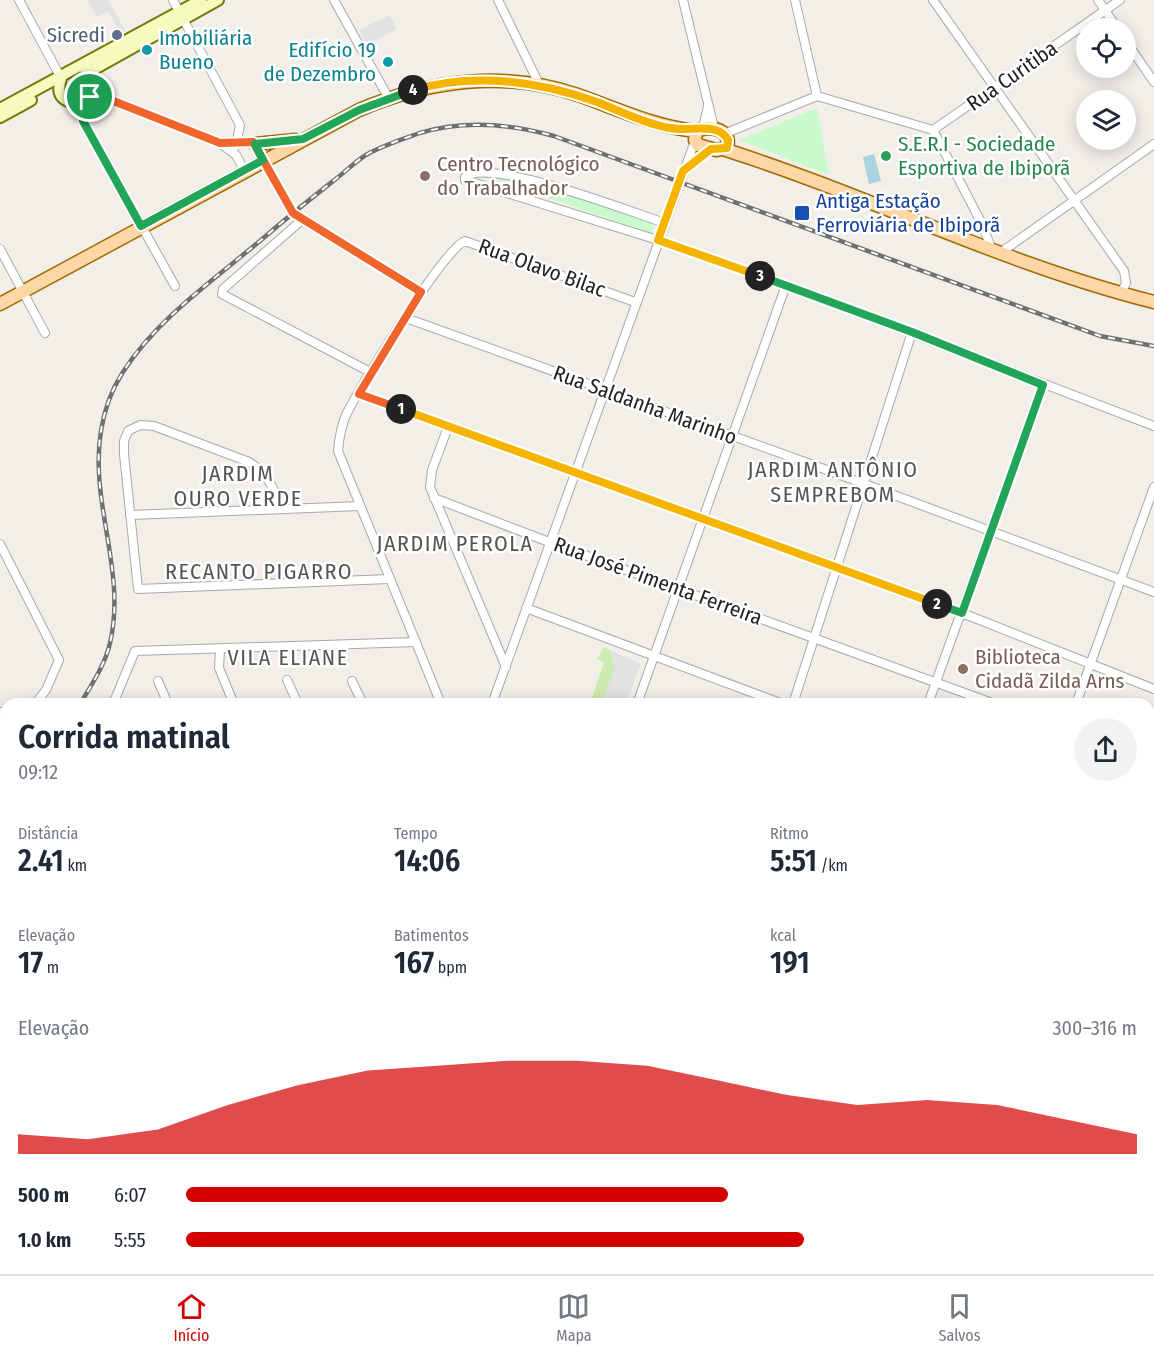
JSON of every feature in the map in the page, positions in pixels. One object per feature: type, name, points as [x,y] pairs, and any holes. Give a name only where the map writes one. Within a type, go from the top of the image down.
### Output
[{"type":"main road","points":[[182,16],[201,0]]},
{"type":"main road","points":[[0,117],[182,16],[218,0]]},
{"type":"main road","points":[[61,82],[68,99],[77,102],[90,97],[94,82],[84,69]]},
{"type":"main road","points":[[0,304],[244,170],[388,97],[445,83],[508,81],[539,84],[668,128],[710,138],[749,158],[996,251],[1121,294],[1152,299]]},
{"type":"main road","points":[[0,109],[61,82]]},
{"type":"main road","points":[[255,144],[303,139]]},
{"type":"street","points":[[19,0],[61,82]]},
{"type":"street","points":[[173,0],[240,125],[236,155]]},
{"type":"street","points":[[334,0],[388,97]]},
{"type":"street","points":[[498,0],[539,84]]},
{"type":"street","points":[[683,0],[708,105],[710,138],[683,171]]},
{"type":"street","points":[[795,0],[817,96]]},
{"type":"street","points":[[933,0],[1073,202],[1124,271],[1126,283],[1121,294]]},
{"type":"street","points":[[1098,0],[1110,18]]},
{"type":"street","name":"Rua Curitiba","points":[[933,130],[1120,0]]},
{"type":"street","points":[[1136,56],[1154,82]]},
{"type":"street","points":[[494,698],[683,171],[710,138],[817,96],[933,130],[996,251],[1073,202],[1154,144]]},
{"type":"street","points":[[175,286],[83,121],[90,97],[220,143],[236,155],[244,170]]},
{"type":"street","points":[[220,143],[247,141],[255,144],[293,213],[421,292]]},
{"type":"street","points":[[665,223],[529,178],[494,173],[471,173],[465,176],[465,180],[658,240],[786,285],[1154,426]]},
{"type":"street","points":[[303,219],[222,293],[372,373]]},
{"type":"street","name":"Rua Olavo Bilac","points":[[439,698],[338,451],[346,416],[421,292],[453,248],[465,242],[635,302]]},
{"type":"street","points":[[0,249],[45,333]]},
{"type":"street","points":[[639,698],[786,285]]},
{"type":"street","name":"Rua Saldanha Marinho","points":[[406,318],[862,483],[1154,592]]},
{"type":"street","points":[[795,698],[912,332]]},
{"type":"street","points":[[930,698],[1043,385]]},
{"type":"street","points":[[359,394],[962,613],[1154,689]]},
{"type":"street","points":[[279,509],[272,484],[262,471],[249,462],[154,426],[140,425],[128,431],[124,441],[138,589],[389,579]]},
{"type":"street","points":[[448,427],[432,470],[430,487],[506,667]]},
{"type":"street","points":[[1078,698],[1154,487]]},
{"type":"street","name":"Rua José Pimenta Ferreira","points":[[434,498],[978,698]]},
{"type":"street","points":[[130,515],[360,506]]},
{"type":"street","points":[[0,544],[58,660],[40,698]]},
{"type":"street","points":[[526,608],[767,698]]},
{"type":"street","points":[[115,698],[134,652],[416,642]]},
{"type":"street","points":[[220,650],[219,668],[232,698]]},
{"type":"street","points":[[287,680],[295,698]]},
{"type":"street","points":[[158,681],[165,698]]},
{"type":"street","points":[[352,681],[360,698]]},
{"type":"green space","points":[[78,74],[87,77],[90,86],[87,95],[78,98],[69,95],[66,86],[69,77]]},
{"type":"green space","points":[[817,108],[829,175],[740,140]]},
{"type":"green space","points":[[481,175],[533,182],[655,222],[651,233]]},
{"type":"green space","points":[[604,647],[610,650],[615,668],[604,698],[592,698],[604,662],[597,659]]},
{"type":"shaded area","points":[[87,0],[108,0],[126,32],[121,34],[109,11],[97,17]]},
{"type":"shaded area","points":[[389,15],[397,29],[367,45],[359,30]]},
{"type":"shaded area","points":[[610,650],[641,664],[628,698],[604,698],[615,668]]},
{"type":"water","points":[[874,154],[881,181],[869,184],[863,157]]},
{"type":"railway","points":[[84,698],[105,659],[114,616],[114,590],[103,511],[99,458],[104,416],[119,379],[153,333],[209,282],[293,213],[366,155],[420,133],[453,126],[487,125],[554,136],[1100,336],[1154,346]]},
{"type":"place","name":"Sicredi","points":[[117,35]]},
{"type":"place","name":"Imobiliária Bueno","points":[[147,50]]},
{"type":"place","name":"Edifício 19 de Dezembro","points":[[388,62]]},
{"type":"place","name":"S.E.R.I - Sociedade Esportiva de Ibiporã","points":[[886,156]]},
{"type":"place","name":"Centro Tecnológico do Trabalhador","points":[[425,176]]},
{"type":"place","name":"Antiga Estação Ferroviária de Ibiporã","points":[[802,213]]},
{"type":"place","name":"Biblioteca Cidadã Zilda Arns","points":[[963,669]]},
{"type":"district","name":"JARDIM ANTÔNIO SEMPREBOM","points":[[833,482]]},
{"type":"district","name":"JARDIM OURO VERDE","points":[[238,486]]},
{"type":"district","name":"JARDIM PEROLA","points":[[455,543]]},
{"type":"district","name":"RECANTO PIGARRO","points":[[259,571]]},
{"type":"district","name":"VILA ELIANE","points":[[288,657]]},
{"type":"route","points":[[90,97],[86,100],[83,121],[141,226],[263,160],[257,147],[255,144],[303,139],[388,97],[445,83],[508,81],[539,84],[668,128],[696,131],[710,128],[721,131],[728,140],[727,148],[711,149],[683,171],[658,240],[786,285],[1043,385],[962,613],[359,394],[421,292],[293,213],[257,147],[253,142],[220,143],[93,93],[90,97]]}]
